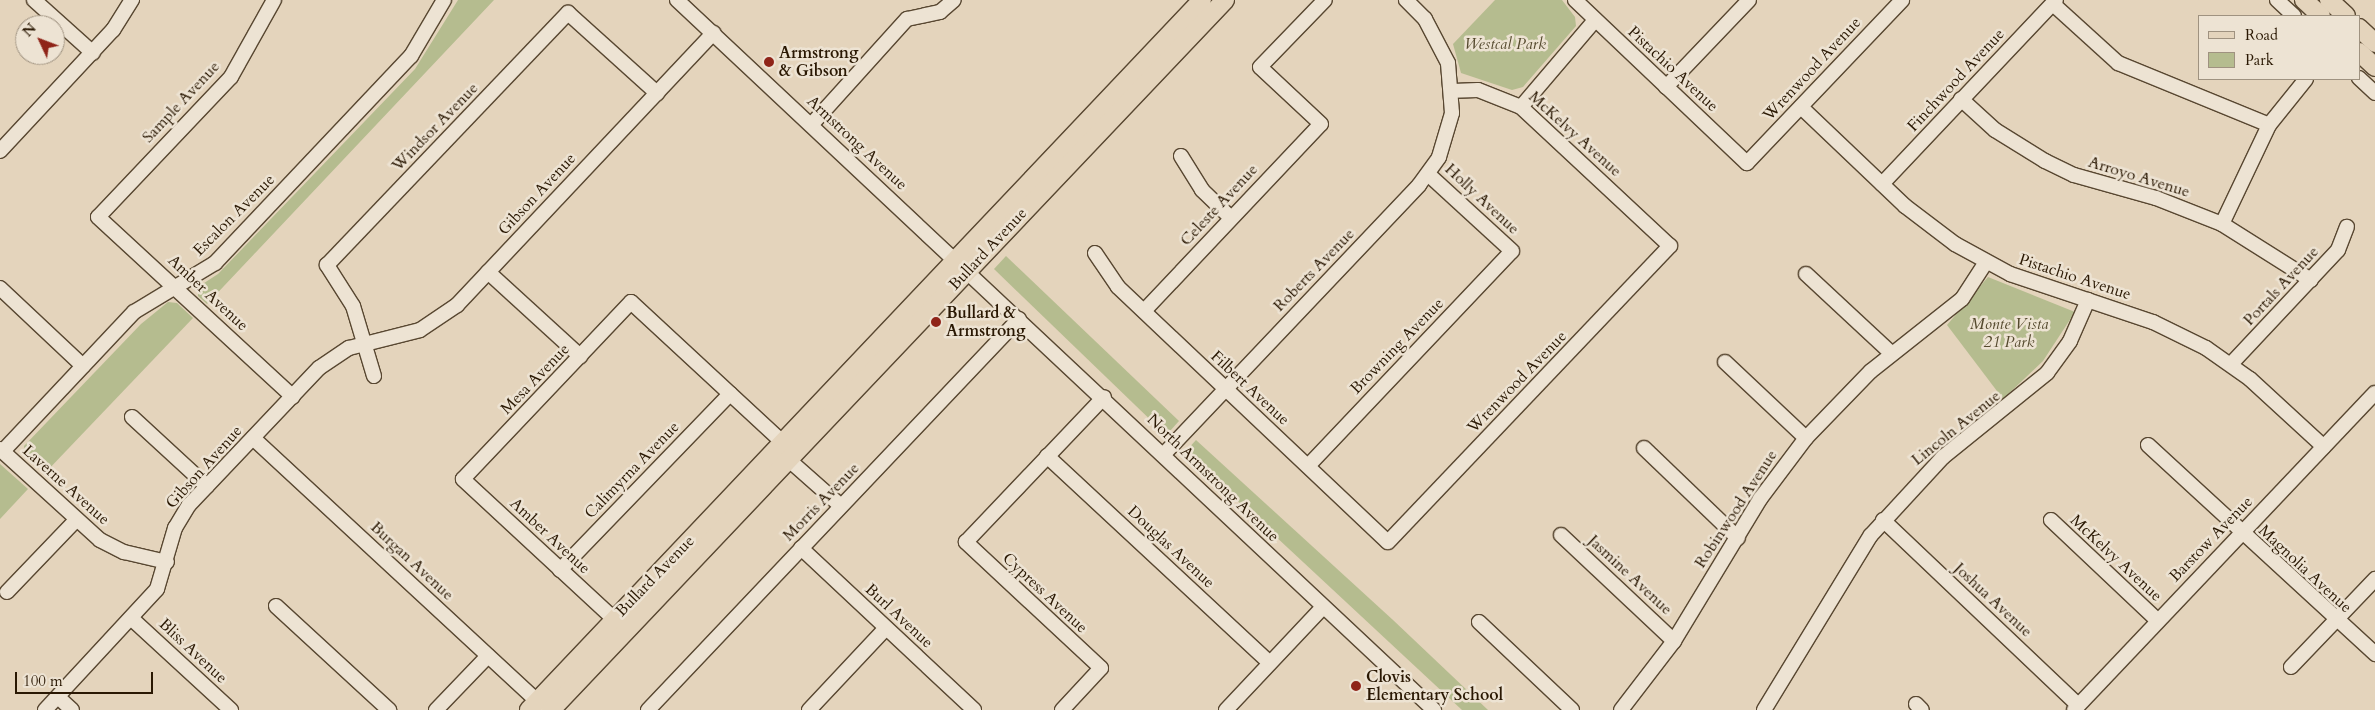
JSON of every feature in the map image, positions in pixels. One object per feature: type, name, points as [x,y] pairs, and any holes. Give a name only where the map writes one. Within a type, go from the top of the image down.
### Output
[{"type":"main road","name":"Bullard Avenue","points":[[541,708],[789,460],[962,265],[1202,0]]},
{"type":"main road","name":"Bullard Avenue","points":[[541,708],[614,619],[782,442],[962,265],[1225,0]]},
{"type":"main road","points":[[2304,0],[2320,15]]},
{"type":"main road","points":[[2329,0],[2345,15]]},
{"type":"main road","points":[[2360,29],[2375,43]]},
{"type":"main road","points":[[2360,53],[2375,67]]},
{"type":"main road","name":"Bullard Avenue","points":[[731,520],[780,456],[782,442]]},
{"type":"street","points":[[34,0],[93,53]]},
{"type":"street","points":[[0,151],[93,53],[132,0]]},
{"type":"street","name":"Sample Avenue","points":[[98,216],[231,77],[274,0]]},
{"type":"street","name":"Escalon Avenue","points":[[1,450],[134,312],[215,262],[411,56],[444,0]]},
{"type":"street","name":"Armstrong Avenue","points":[[677,0],[962,265]]},
{"type":"street","points":[[812,124],[907,19],[940,12],[954,0]]},
{"type":"street","name":"Celeste Avenue","points":[[1144,311],[1321,124],[1260,67],[1325,0]]},
{"type":"street","points":[[1406,0],[1440,42],[1452,91]]},
{"type":"street","name":"Pistachio Avenue","points":[[1575,0],[1747,163]]},
{"type":"street","points":[[1666,87],[1748,0]]},
{"type":"street","name":"Wrenwood Avenue","points":[[1747,163],[1902,0]]},
{"type":"street","points":[[2277,0],[2293,15]]},
{"type":"street","points":[[2054,2],[2118,63],[2269,125]]},
{"type":"street","name":"Finchwood Avenue","points":[[1882,184],[2054,2]]},
{"type":"street","name":"Windsor Avenue","points":[[364,343],[346,290],[327,265],[568,13],[657,93]]},
{"type":"street","points":[[1521,107],[1594,20]]},
{"type":"street","name":"Gibson Avenue","points":[[45,710],[157,589],[167,562],[175,528],[207,486],[293,397],[334,356],[364,343],[420,330],[439,320],[488,272],[713,33]]},
{"type":"street","points":[[2360,79],[2375,93]]},
{"type":"street","points":[[2222,224],[2269,125],[2305,80]]},
{"type":"street","name":"McKelvy Avenue","points":[[1452,91],[1478,90],[1521,107],[1670,246]]},
{"type":"street","name":"Roberts Avenue","points":[[1164,454],[1428,174],[1448,135],[1452,91]]},
{"type":"street","name":"Arroyo Avenue","points":[[1961,99],[2022,149],[2059,168],[2222,224],[2311,280]]},
{"type":"street","name":"Pistachio Avenue","points":[[1801,107],[1925,223],[1986,262],[2039,286],[2153,322],[2231,364],[2324,447]]},
{"type":"street","points":[[1181,156],[1202,190],[1231,218]]},
{"type":"street","name":"Holly Avenue","points":[[1428,174],[1512,251]]},
{"type":"street","name":"Amber Avenue","points":[[98,216],[293,397]]},
{"type":"street","name":"Portals Avenue","points":[[2231,364],[2338,250],[2347,226]]},
{"type":"street","name":"Wrenwood Avenue","points":[[1388,542],[1670,246]]},
{"type":"street","name":"Browning Avenue","points":[[1308,466],[1512,251]]},
{"type":"street","name":"Filbert Avenue","points":[[1095,253],[1118,287],[1388,542]]},
{"type":"street","name":"Robinwood Avenue","points":[[1621,710],[1674,642],[1738,538],[1806,438],[1836,404],[1892,354],[1962,299],[1986,262]]},
{"type":"street","name":"North Armstrong Avenue","points":[[962,265],[1434,710]]},
{"type":"street","points":[[488,272],[580,356]]},
{"type":"street","points":[[1806,274],[1892,354]]},
{"type":"street","points":[[0,288],[83,366]]},
{"type":"street","name":"Lincoln Avenue","points":[[1764,710],[1883,520],[1943,457],[2046,373],[2070,342],[2088,300]]},
{"type":"street","name":"Mesa Avenue","points":[[463,479],[631,302],[730,394]]},
{"type":"street","name":"Morris Avenue","points":[[648,710],[1019,320]]},
{"type":"street","points":[[364,343],[374,376]]},
{"type":"street","points":[[1725,362],[1806,438]]},
{"type":"street","name":"Barstow Avenue","points":[[2076,707],[2375,393]]},
{"type":"street","points":[[730,394],[782,442]]},
{"type":"street","name":"Calimyrna Avenue","points":[[560,570],[730,394]]},
{"type":"street","points":[[1047,456],[1104,398]]},
{"type":"street","points":[[132,417],[207,486]]},
{"type":"street","name":"Burgan Avenue","points":[[253,438],[488,656],[541,708]]},
{"type":"street","name":"Magnolia Avenue","points":[[2148,445],[2335,621],[2375,654]]},
{"type":"street","points":[[1644,448],[1738,538]]},
{"type":"street","name":"Laverne Avenue","points":[[1,450],[75,521],[124,552],[167,562]]},
{"type":"street","name":"Cypress Avenue","points":[[1047,456],[966,542],[1101,668],[1062,710]]},
{"type":"street","name":"Douglas Avenue","points":[[1047,456],[1270,663]]},
{"type":"street","points":[[789,460],[841,506]]},
{"type":"street","name":"Amber Avenue","points":[[463,479],[614,619]]},
{"type":"street","name":"Joshua Avenue","points":[[1883,520],[2076,707]]},
{"type":"street","name":"McKelvy Avenue","points":[[2051,520],[2158,621]]},
{"type":"street","points":[[7,592],[75,521]]},
{"type":"street","name":"Jasmine Avenue","points":[[1561,535],[1674,642]]},
{"type":"street","name":"Burl Avenue","points":[[801,548],[974,710]]},
{"type":"street","points":[[2291,667],[2375,578]]},
{"type":"street","points":[[276,606],[389,710]]},
{"type":"street","points":[[1226,710],[1323,607]]},
{"type":"street","name":"Bliss Avenue","points":[[131,618],[231,710]]},
{"type":"street","points":[[1479,622],[1572,710]]},
{"type":"street","points":[[809,710],[886,628]]},
{"type":"street","points":[[436,710],[488,656]]},
{"type":"street","points":[[58,697],[72,710]]},
{"type":"green space","points":[[458,0],[494,0],[207,304],[198,296],[198,287],[218,274],[415,69]]},
{"type":"green space","name":"Westcal Park","points":[[1495,0],[1562,0],[1575,17],[1576,26],[1523,87],[1512,90],[1461,73],[1453,44]]},
{"type":"green space","points":[[1006,256],[1179,421],[1170,431],[1162,431],[994,269]]},
{"type":"green space","name":"Monte Vista 21 Park","points":[[1988,277],[2075,312],[2043,361],[2003,399],[1947,325]]},
{"type":"green space","points":[[168,302],[177,303],[193,318],[46,472],[25,453],[24,446],[141,324]]},
{"type":"green space","points":[[1196,440],[1393,620],[1488,710],[1462,710],[1185,452]]},
{"type":"green space","points":[[0,464],[28,489],[0,519]]},
{"type":"place","name":"Armstrong & Gibson","points":[[769,62]]},
{"type":"place","name":"Bullard & Armstrong","points":[[936,322]]},
{"type":"place","name":"Clovis Elementary School","points":[[1356,686]]}]
